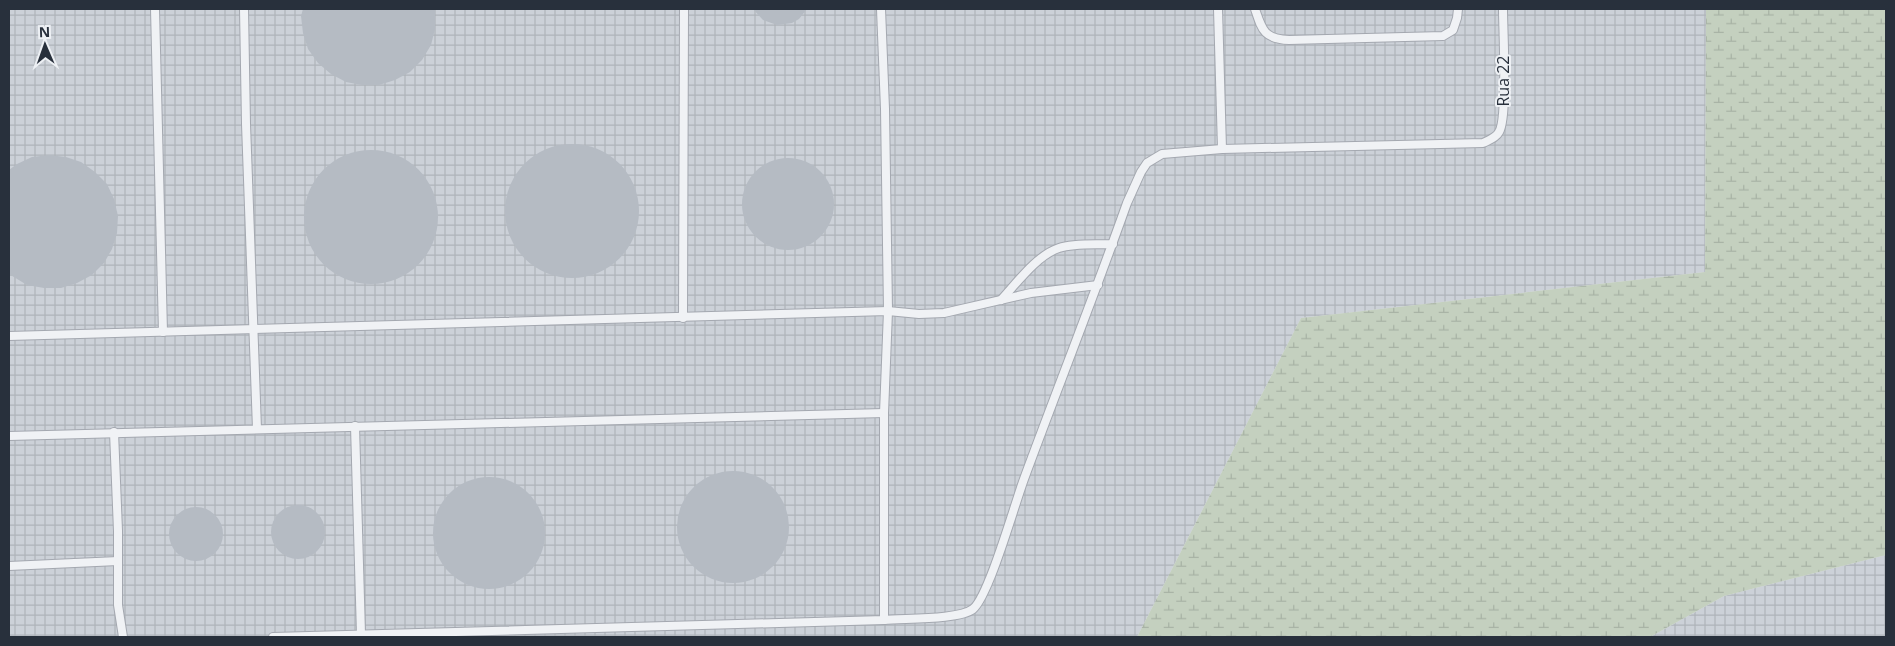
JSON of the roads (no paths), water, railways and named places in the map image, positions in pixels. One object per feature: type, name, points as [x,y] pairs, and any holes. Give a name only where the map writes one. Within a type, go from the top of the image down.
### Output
[{"type":"lane","points":[[155,9],[163,332]]},
{"type":"lane","points":[[244,9],[246,124],[257,429]]},
{"type":"lane","points":[[683,318],[684,9]]},
{"type":"lane","points":[[881,9],[886,109],[888,311],[884,413],[884,620]]},
{"type":"lane","points":[[273,637],[884,620],[956,616],[972,610],[979,603],[998,556],[1024,481],[1141,172],[1147,163],[1162,154],[1222,149],[1218,9]]},
{"type":"lane","points":[[1255,9],[1266,34],[1273,39],[1289,40],[1442,36],[1454,30],[1458,18],[1458,9]]},
{"type":"lane","name":"Rua 22","points":[[1222,149],[1483,143],[1496,136],[1502,124],[1504,108],[1503,9]]},
{"type":"lane","points":[[1001,300],[1032,268],[1056,249],[1113,244]]},
{"type":"lane","points":[[9,336],[888,311],[919,314],[944,313],[1031,293],[1098,285]]},
{"type":"lane","points":[[9,436],[884,413]]},
{"type":"lane","points":[[355,426],[361,634]]},
{"type":"lane","points":[[114,432],[118,605],[122,637]]},
{"type":"lane","points":[[9,566],[118,561]]}]
